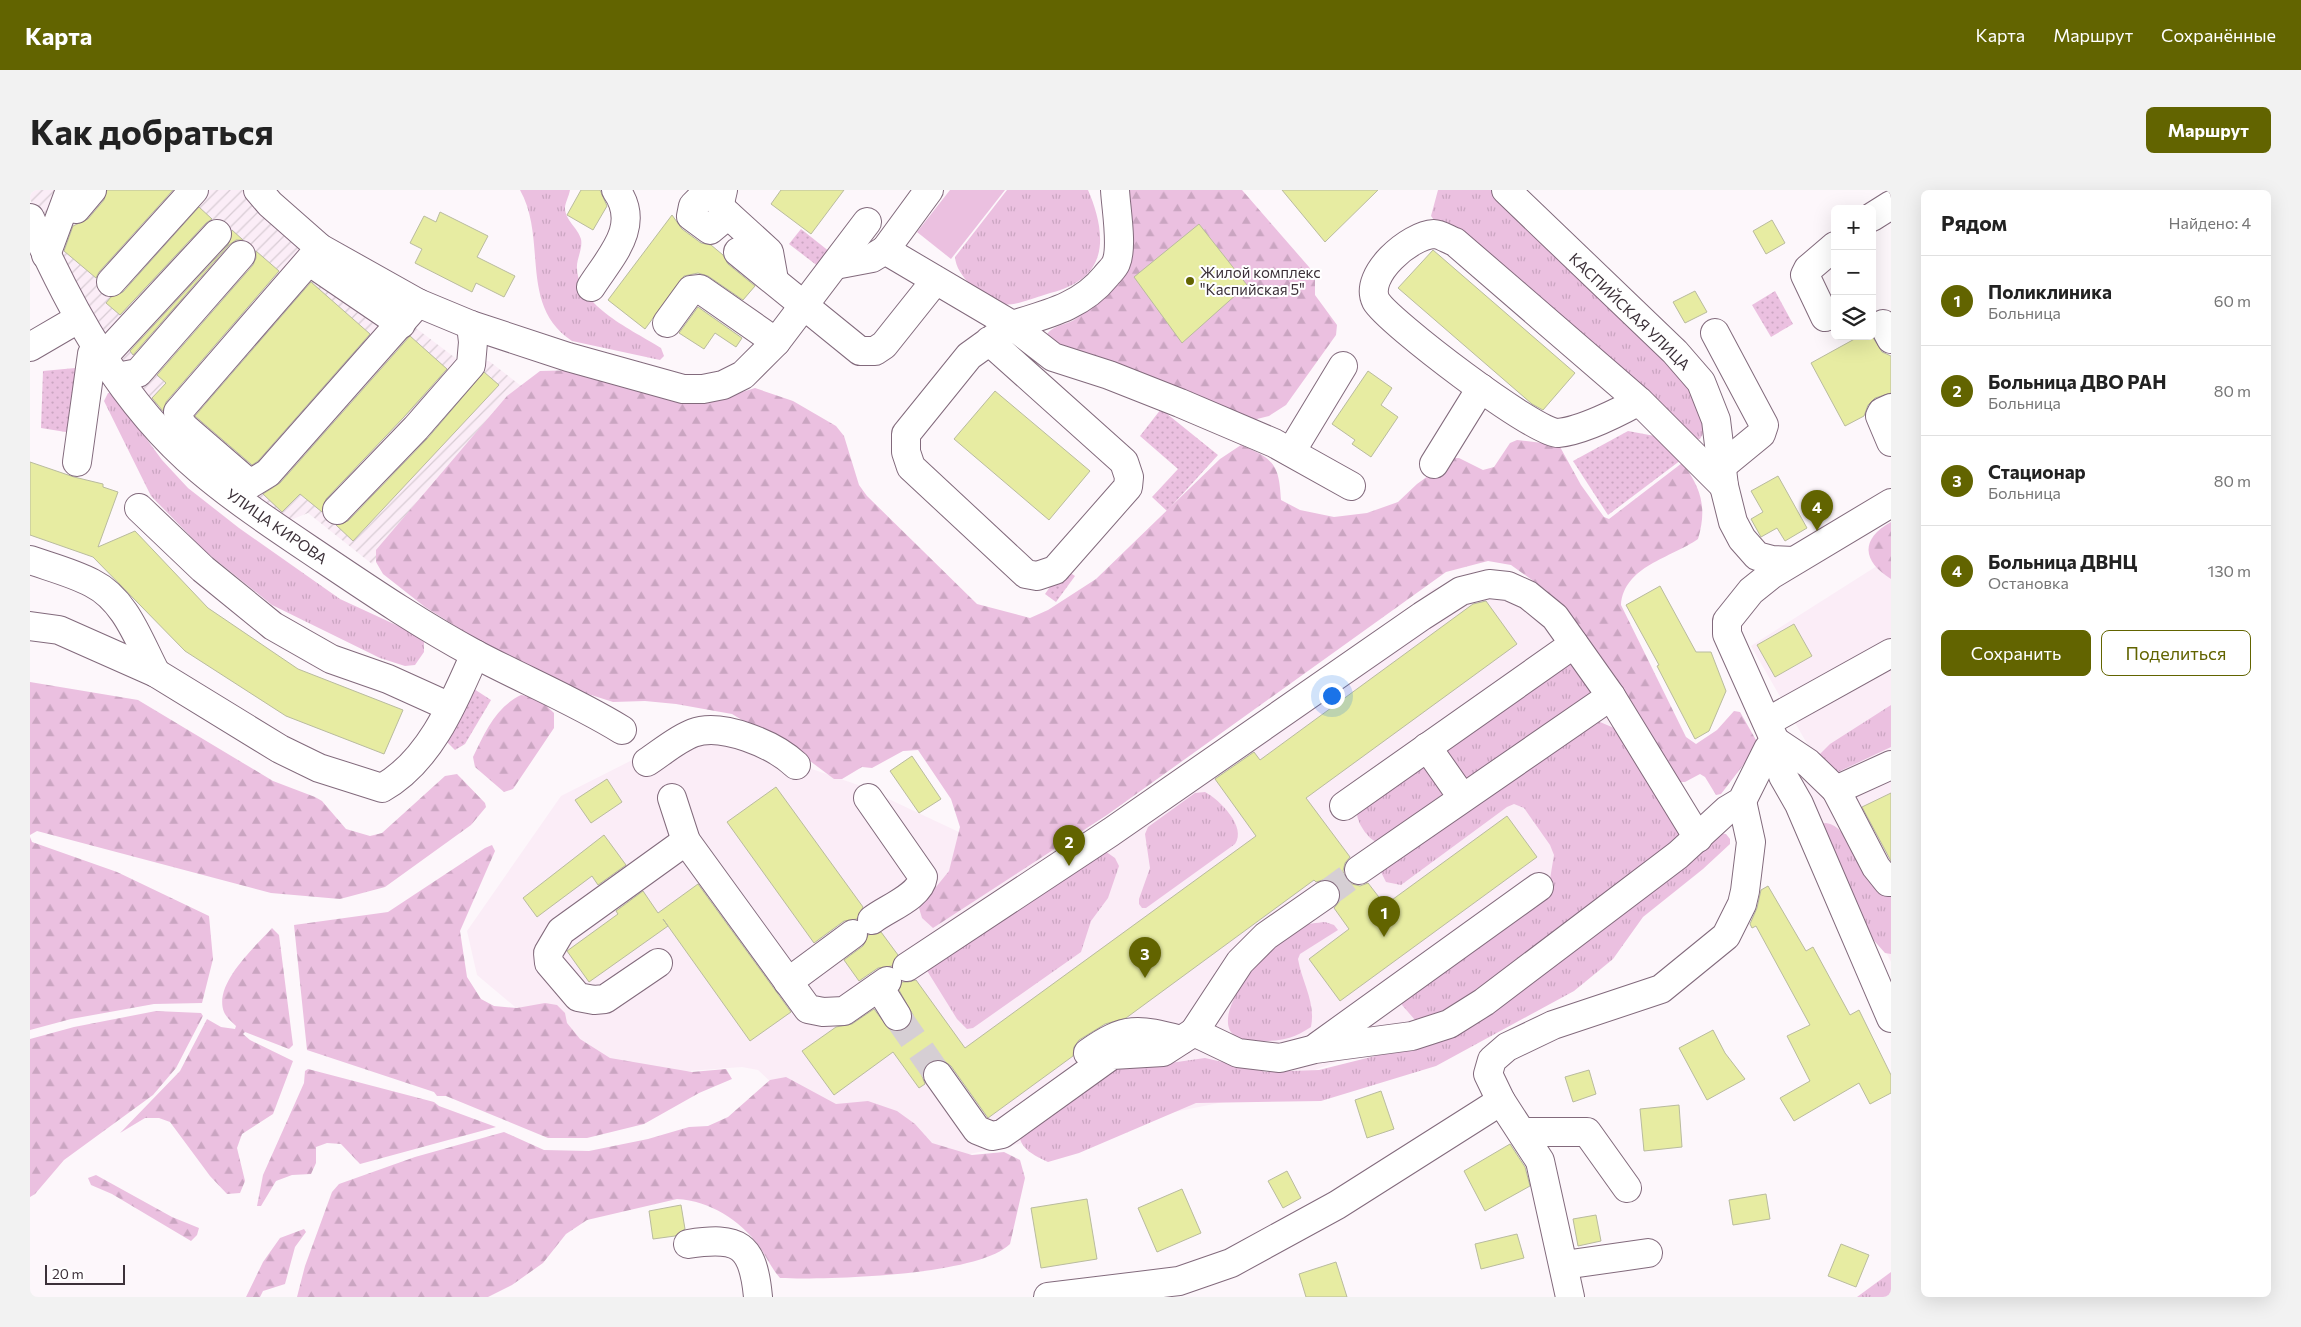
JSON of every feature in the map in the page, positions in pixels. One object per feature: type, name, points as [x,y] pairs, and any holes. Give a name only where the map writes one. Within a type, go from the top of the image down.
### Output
[{"type":"street","points":[[112,282],[194,190]]},
{"type":"street","points":[[591,288],[624,236],[627,212],[616,190]]},
{"type":"street","points":[[835,265],[872,258],[884,250],[929,190]]},
{"type":"street","points":[[989,341],[1124,462],[1128,471],[1128,487],[1055,570],[1048,574],[1037,576],[1026,574],[911,467],[906,452],[906,434],[969,356],[989,341],[1012,325],[1065,309],[1097,287],[1116,263],[1118,247],[1116,190]]},
{"type":"street","name":"КАСПИЙСКАЯ УЛИЦА","points":[[1506,190],[1676,352],[1701,382],[1716,420],[1723,476],[1732,522],[1742,539],[1757,556],[1772,560],[1793,561]]},
{"type":"street","points":[[269,195],[315,255],[401,324]]},
{"type":"street","points":[[36,239],[79,196]]},
{"type":"street","points":[[724,200],[769,252],[774,280]]},
{"type":"street","points":[[1876,214],[1891,205]]},
{"type":"street","points":[[315,255],[418,303],[472,325],[568,356],[683,389],[703,389],[743,375],[776,342],[867,222]]},
{"type":"street","points":[[105,360],[217,234]]},
{"type":"street","points":[[1639,401],[1615,413],[1558,433],[1538,427],[1481,388],[1400,326],[1376,300],[1374,287],[1387,263],[1415,239],[1435,234],[1455,242],[1639,401],[1723,476],[1761,434],[1764,425],[1714,332]]},
{"type":"street","name":"УЛИЦА КИРОВА","points":[[36,239],[78,319],[105,360],[171,442],[206,462],[249,508],[380,597],[475,654],[584,707],[622,730]]},
{"type":"street","points":[[1825,317],[1805,275],[1808,269],[1831,249]]},
{"type":"street","points":[[884,250],[1012,325],[1053,357],[1109,375],[1180,402],[1291,452],[1351,486]]},
{"type":"street","points":[[738,252],[860,351],[875,351],[884,345],[935,281]]},
{"type":"street","points":[[76,462],[92,354],[138,373],[240,255]]},
{"type":"street","points":[[315,255],[179,408],[179,420],[206,462],[250,484],[261,480],[418,303]]},
{"type":"street","points":[[668,323],[691,290],[700,289],[776,342]]},
{"type":"street","points":[[30,348],[78,319]]},
{"type":"street","points":[[337,510],[416,428],[471,365],[472,325]]},
{"type":"street","points":[[1291,452],[1343,366]]},
{"type":"street","points":[[1434,464],[1481,388]]},
{"type":"street","points":[[1891,408],[1882,412],[1880,416],[1891,442]]},
{"type":"street","points":[[1891,503],[1793,561],[1751,591],[1727,621],[1727,634],[1771,731],[1783,776],[1799,804],[1891,1018]]},
{"type":"street","points":[[140,508],[203,568],[274,626],[331,659],[388,679],[450,707]]},
{"type":"street","points":[[30,560],[92,582],[110,595],[121,607],[156,673]]},
{"type":"street","points":[[672,798],[686,841],[808,1009],[823,1012],[844,1011],[1111,832],[1422,616],[1461,591],[1489,584],[1508,586],[1528,595],[1555,617],[1611,696],[1698,838]]},
{"type":"street","points":[[30,626],[59,630],[156,673],[280,749],[319,768],[382,788],[399,778],[433,738],[475,654]]},
{"type":"street","points":[[1344,806],[1574,644]]},
{"type":"street","points":[[1071,1066],[1110,1038],[1124,1033],[1143,1031],[1188,1036],[1238,1052],[1280,1058],[1315,1049],[1412,1036],[1449,1024],[1484,1002],[1698,838],[1727,810],[1742,801],[1768,749],[1771,731],[1891,653]]},
{"type":"street","points":[[1359,870],[1462,797],[1611,696]]},
{"type":"street","points":[[647,762],[692,733],[708,729],[734,733],[760,743],[786,756],[796,765]]},
{"type":"street","points":[[1771,731],[1836,790],[1876,867],[1888,882],[1891,882]]},
{"type":"street","points":[[1427,748],[1462,797]]},
{"type":"street","points":[[1836,790],[1891,765]]},
{"type":"street","points":[[788,982],[922,884],[923,877],[868,798]]},
{"type":"street","points":[[1570,1297],[1540,1162],[1501,1101],[1488,1074],[1492,1060],[1508,1047],[1552,1024],[1661,989],[1726,936],[1742,904],[1751,842],[1742,801]]},
{"type":"street","points":[[658,963],[605,999],[594,1000],[578,997],[549,963],[548,953],[560,930],[686,841]]},
{"type":"street","points":[[1315,1049],[1538,887]]},
{"type":"street","points":[[938,1075],[977,1130],[992,1136],[1002,1134],[1112,1055],[1163,1052],[1188,1036],[1240,962],[1266,936],[1325,895]]},
{"type":"street","points":[[891,979],[898,1016]]},
{"type":"street","points":[[1048,1297],[1179,1281],[1231,1264],[1337,1206],[1501,1101]]},
{"type":"street","points":[[1522,1132],[1587,1132],[1627,1188]]},
{"type":"street","points":[[688,1244],[725,1241],[738,1244],[751,1261],[758,1297]]},
{"type":"street","points":[[1564,1265],[1648,1253]]},
{"type":"shaded area","points":[[30,190],[247,190],[267,215],[458,360],[489,361],[525,389],[372,564],[308,513],[283,523],[143,399],[49,240],[30,199]]},
{"type":"shaded area","points":[[1891,557],[1891,962],[1802,785],[1809,747],[1751,646]]},
{"type":"shaded area","points":[[1510,574],[1658,755],[1486,993],[1353,1056],[1233,1100],[955,1157],[804,1113],[758,1070],[742,1067],[635,1075],[557,1042],[477,975],[467,931],[561,796],[656,748],[737,743],[861,786],[978,841],[1097,827],[1341,664],[1434,588]]},
{"type":"green space","points":[[520,190],[570,190],[565,208],[567,216],[581,239],[577,265],[580,283],[587,295],[609,316],[661,348],[664,356],[660,360],[572,341],[555,326],[545,309],[539,291],[532,230],[528,209]]},
{"type":"green space","points":[[950,190],[1005,190],[951,259],[917,232]]},
{"type":"green space","points":[[1007,190],[1088,190],[1097,214],[1100,240],[1099,252],[1088,274],[1064,288],[1026,301],[1005,305],[993,301],[978,292],[965,279],[956,264],[955,257]]},
{"type":"green space","points":[[1126,190],[1242,190],[1309,267],[1315,277],[1315,295],[1337,325],[1336,335],[1286,405],[1269,416],[1253,420],[1200,396],[1102,358],[1048,340],[1047,334],[1050,331],[1074,320],[1110,292],[1121,279],[1128,266],[1132,233]]},
{"type":"green space","points":[[1438,190],[1493,190],[1573,272],[1668,362],[1685,382],[1705,414],[1705,427],[1700,439],[1695,439],[1635,379],[1461,230],[1442,221],[1434,220],[1431,216]]},
{"type":"green space","points":[[801,229],[830,252],[819,267],[789,244]]},
{"type":"green space","points":[[1775,291],[1793,324],[1771,337],[1752,305]]},
{"type":"green space","points":[[86,367],[78,434],[41,428],[43,371]]},
{"type":"green space","points":[[579,370],[697,402],[713,401],[755,388],[793,401],[836,426],[844,436],[859,485],[867,496],[977,604],[1030,618],[1048,610],[1096,579],[1220,459],[1241,445],[1261,454],[1273,464],[1279,478],[1281,500],[1300,510],[1334,517],[1367,513],[1398,502],[1417,484],[1453,458],[1459,458],[1483,470],[1494,467],[1510,443],[1517,440],[1559,445],[1581,485],[1604,517],[1609,519],[1682,463],[1694,481],[1701,499],[1702,518],[1698,539],[1650,564],[1640,572],[1630,581],[1624,592],[1621,605],[1686,737],[1696,744],[1717,730],[1734,711],[1740,712],[1756,740],[1754,751],[1721,794],[1716,795],[1705,777],[1700,774],[1685,782],[1678,782],[1620,691],[1546,590],[1511,565],[1488,561],[1446,572],[1107,815],[933,928],[922,918],[919,908],[949,871],[960,827],[951,799],[918,750],[903,751],[872,768],[862,767],[842,779],[834,779],[810,761],[732,714],[676,704],[645,701],[613,702],[585,693],[481,642],[425,607],[383,574],[376,562],[376,550],[507,396],[540,371]]},
{"type":"green space","points":[[108,393],[113,393],[162,460],[188,488],[239,528],[340,599],[407,630],[424,642],[424,652],[415,665],[405,666],[380,658],[272,605],[206,552],[151,496],[104,401]]},
{"type":"green space","points":[[1161,409],[1218,455],[1167,511],[1152,497],[1178,469],[1140,436]]},
{"type":"green space","points":[[1628,431],[1660,437],[1681,460],[1608,515],[1573,461]]},
{"type":"green space","points":[[1891,522],[1891,579],[1874,565],[1868,550],[1874,536]]},
{"type":"green space","points":[[1063,568],[1075,576],[1056,602],[1045,594]]},
{"type":"green space","points":[[1562,662],[1573,662],[1593,689],[1592,698],[1465,782],[1441,754]]},
{"type":"green space","points":[[30,682],[138,700],[273,781],[322,801],[346,829],[370,836],[382,833],[445,776],[457,774],[485,803],[486,807],[471,825],[385,887],[340,899],[271,893],[37,831],[30,835]]},
{"type":"green space","points":[[471,687],[491,700],[465,744],[455,750],[444,739]]},
{"type":"green space","points":[[521,695],[539,701],[554,713],[554,728],[513,789],[504,792],[475,767],[473,757],[498,713],[512,700]]},
{"type":"green space","points":[[1891,705],[1891,747],[1836,773],[1821,768],[1820,754],[1830,744]]},
{"type":"green space","points":[[1600,722],[1614,728],[1636,755],[1680,827],[1678,841],[1503,982],[1423,1023],[1415,1020],[1402,1005],[1403,997],[1541,895],[1550,879],[1554,855],[1550,845],[1524,808],[1514,804],[1507,807],[1401,885],[1386,882],[1381,872],[1381,866],[1585,724]]},
{"type":"green space","points":[[1420,761],[1448,796],[1381,844],[1377,843],[1365,832],[1359,822],[1357,813]]},
{"type":"green space","points":[[1205,792],[1224,807],[1235,822],[1238,837],[1235,844],[1146,908],[1142,908],[1139,904],[1139,899],[1150,868],[1145,834],[1148,827],[1195,793]]},
{"type":"green space","points":[[1826,823],[1834,826],[1842,833],[1873,885],[1880,892],[1891,897],[1891,954],[1885,953],[1869,935],[1820,824]]},
{"type":"green space","points":[[1720,833],[1726,834],[1730,839],[1730,844],[1703,869],[1643,917],[1613,959],[1574,991],[1436,1066],[1321,1101],[1196,1103],[1079,1153],[1048,1162],[1025,1148],[1020,1140],[1019,1134],[1121,1065],[1156,1065],[1205,1058],[1266,1072],[1319,1070],[1435,1041]]},
{"type":"green space","points":[[30,837],[32,842],[117,872],[209,916],[213,959],[202,1003],[154,1004],[71,1019],[30,1030]]},
{"type":"green space","points":[[492,845],[495,851],[460,931],[467,977],[481,999],[494,1006],[517,1008],[545,1003],[557,1005],[565,1013],[567,1023],[580,1039],[610,1058],[692,1072],[726,1069],[732,1079],[699,1093],[644,1124],[587,1138],[548,1138],[446,1096],[437,1096],[434,1092],[307,1050],[294,925],[388,912]]},
{"type":"green space","points":[[1102,849],[1115,858],[1119,866],[1108,898],[1091,921],[1081,952],[973,1028],[967,1029],[957,1019],[926,969]]},
{"type":"green space","points":[[1325,922],[1334,925],[1338,930],[1300,954],[1298,959],[1312,1009],[1311,1027],[1297,1035],[1279,1040],[1257,1041],[1236,1037],[1228,1025],[1230,1009],[1239,989],[1253,969],[1286,935],[1302,926]]},
{"type":"green space","points":[[272,928],[279,935],[293,1045],[289,1049],[245,1032],[243,1034],[250,1040],[293,1061],[273,1114],[242,1134],[237,1148],[245,1181],[240,1193],[227,1194],[210,1176],[170,1122],[159,1118],[145,1118],[120,1133],[180,1071],[207,1019],[221,1027],[235,1029],[236,1026],[224,1012],[222,1001],[224,990],[246,956]]},
{"type":"green space","points":[[156,1011],[201,1013],[203,1016],[176,1068],[153,1095],[64,1160],[35,1194],[30,1197],[30,1039],[74,1027]]},
{"type":"green space","points":[[308,1069],[434,1102],[439,1106],[496,1127],[360,1164],[341,1144],[327,1143],[316,1147],[316,1163],[311,1174],[292,1175],[276,1181],[261,1206],[257,1206],[263,1175],[304,1083],[305,1071]]},
{"type":"green space","points":[[786,1077],[836,1104],[868,1101],[897,1111],[915,1124],[932,1143],[972,1155],[1004,1152],[1020,1160],[1025,1178],[1010,1244],[993,1255],[967,1263],[935,1269],[865,1277],[780,1278],[759,1246],[733,1220],[712,1208],[677,1199],[587,1220],[566,1234],[543,1263],[512,1285],[488,1297],[297,1297],[305,1266],[332,1192],[339,1184],[415,1157],[504,1132],[544,1150],[589,1151],[648,1139],[689,1127],[708,1126],[728,1117],[770,1080]]},
{"type":"green space","points":[[96,1175],[172,1217],[199,1228],[197,1235],[191,1241],[112,1194],[91,1185],[88,1178]]},
{"type":"green space","points":[[304,1229],[306,1232],[295,1247],[285,1284],[263,1291],[260,1297],[246,1297],[263,1262],[280,1238]]},
{"type":"green space","points":[[1891,1272],[1891,1297],[1857,1297]]},
{"type":"building","points":[[107,190],[173,190],[99,272],[96,278],[64,251],[73,226],[88,219],[104,200]]},
{"type":"building","points":[[581,190],[600,190],[607,206],[593,230],[567,215]]},
{"type":"building","points":[[781,190],[844,190],[811,234],[771,204]]},
{"type":"building","points":[[1282,190],[1378,190],[1325,242]]},
{"type":"building","points":[[199,207],[212,219],[206,223],[120,315],[106,303],[111,297],[123,292]]},
{"type":"building","points":[[440,212],[488,236],[477,257],[515,276],[504,297],[476,283],[472,292],[415,263],[422,249],[410,243],[424,216],[436,222]]},
{"type":"building","points":[[672,215],[682,229],[701,243],[711,245],[723,255],[728,264],[755,286],[743,300],[708,276],[698,273],[684,276],[645,329],[608,300]]},
{"type":"building","points":[[1772,220],[1785,243],[1766,254],[1753,231]]},
{"type":"building","name":"Жилой комплекс \"Каспийская 5\"","points":[[1199,224],[1247,285],[1182,343],[1134,277]]},
{"type":"building","points":[[232,230],[243,240],[236,240],[229,245],[133,355],[130,351],[228,245]]},
{"type":"building","points":[[1433,250],[1575,373],[1543,410],[1532,404],[1398,288]]},
{"type":"building","points":[[256,251],[279,271],[166,402],[163,411],[152,398],[166,383],[157,375],[253,265]]},
{"type":"building","points":[[311,282],[370,334],[258,461],[252,465],[195,416]]},
{"type":"building","points":[[1695,291],[1707,312],[1685,323],[1673,302]]},
{"type":"building","points":[[698,307],[742,338],[736,347],[715,333],[704,349],[679,333]]},
{"type":"building","points":[[410,336],[447,369],[326,499],[322,512],[300,494],[282,512],[263,494],[280,483]]},
{"type":"building","points":[[1853,340],[1874,340],[1882,352],[1891,356],[1891,393],[1875,398],[1868,405],[1864,416],[1845,426],[1811,363]]},
{"type":"building","points":[[1368,371],[1392,388],[1381,405],[1398,417],[1371,457],[1352,444],[1355,440],[1332,424]]},
{"type":"building","points":[[484,372],[499,385],[353,541],[336,525],[348,521],[427,439]]},
{"type":"building","points":[[995,391],[1090,471],[1049,520],[954,439]]},
{"type":"building","points":[[30,462],[74,477],[103,484],[103,487],[118,492],[98,547],[135,531],[208,608],[298,669],[403,710],[384,754],[286,716],[185,651],[93,557],[30,535]]},
{"type":"building","points":[[1778,476],[1807,528],[1785,541],[1777,528],[1761,537],[1751,519],[1763,512],[1751,491]]},
{"type":"building","points":[[1660,586],[1696,652],[1711,652],[1726,691],[1709,731],[1695,739],[1657,666],[1659,665],[1626,605]]},
{"type":"building","points":[[1486,601],[1517,644],[1306,798],[1350,857],[1345,863],[1343,871],[1346,879],[1352,884],[1360,886],[1368,883],[1385,905],[1507,816],[1537,857],[1340,1001],[1309,959],[1349,929],[1334,908],[1339,902],[1341,894],[1338,886],[1331,881],[1323,880],[1316,882],[1314,880],[1126,1018],[1105,1024],[1079,1040],[1074,1047],[1073,1056],[988,1118],[951,1066],[944,1061],[936,1060],[929,1063],[924,1069],[922,1076],[925,1084],[919,1088],[893,1052],[834,1095],[802,1051],[836,1027],[852,1024],[874,1009],[889,1029],[897,1032],[905,1029],[911,1023],[913,1015],[899,990],[902,982],[916,980],[965,1048],[1256,836],[1215,779],[1254,752],[1260,760],[1473,604]]},
{"type":"building","points":[[1794,624],[1812,656],[1775,677],[1757,645]]},
{"type":"building","points":[[912,756],[941,799],[919,813],[890,771]]},
{"type":"building","points":[[607,779],[622,802],[591,823],[575,800]]},
{"type":"building","points":[[776,787],[863,907],[857,919],[844,921],[814,943],[727,822]]},
{"type":"building","points":[[1891,793],[1891,861],[1862,807]]},
{"type":"building","points":[[604,835],[626,865],[598,885],[592,876],[537,917],[523,898]]},
{"type":"building","points":[[698,884],[791,1012],[750,1041],[668,926],[589,982],[567,951],[618,914],[616,911],[643,891],[658,913]]},
{"type":"building","points":[[1768,886],[1806,951],[1813,947],[1850,1015],[1859,1010],[1891,1075],[1891,1093],[1870,1104],[1859,1083],[1794,1121],[1780,1098],[1810,1081],[1787,1036],[1810,1025],[1756,926],[1752,928],[1750,924],[1757,908],[1761,890]]},
{"type":"building","points":[[881,932],[898,955],[892,966],[878,968],[859,981],[844,960],[863,946],[868,935]]},
{"type":"building","points":[[1713,1030],[1725,1053],[1745,1079],[1707,1100],[1679,1048]]},
{"type":"building","points":[[1589,1070],[1596,1094],[1573,1102],[1565,1077]]},
{"type":"building","points":[[1381,1091],[1394,1129],[1367,1138],[1355,1100]]},
{"type":"building","points":[[1679,1105],[1682,1147],[1644,1151],[1640,1109]]},
{"type":"building","points":[[1510,1144],[1525,1167],[1530,1186],[1485,1211],[1464,1171]]},
{"type":"building","points":[[1287,1171],[1301,1198],[1283,1208],[1268,1181]]},
{"type":"building","points":[[1182,1189],[1201,1233],[1157,1252],[1138,1208]]},
{"type":"building","points":[[1766,1194],[1770,1219],[1733,1225],[1729,1200]]},
{"type":"building","points":[[1087,1199],[1097,1259],[1041,1268],[1031,1208]]},
{"type":"building","points":[[681,1205],[685,1229],[675,1236],[653,1239],[649,1211]]},
{"type":"building","points":[[1596,1215],[1601,1241],[1578,1246],[1573,1219]]},
{"type":"building","points":[[1517,1234],[1524,1258],[1481,1269],[1475,1244]]},
{"type":"building","points":[[1841,1244],[1869,1255],[1856,1287],[1828,1276]]},
{"type":"building","points":[[1336,1262],[1347,1297],[1306,1297],[1299,1274]]},
{"type":"tunnel","points":[[1325,895],[1359,870]]},
{"type":"tunnel","points":[[897,1016],[938,1075]]},
{"type":"place","name":"Жилой комплекс \"Каспийская 5\"","points":[[1190,281]]},
{"type":"place","name":"Больница ДВНЦ","points":[[1817,531]]},
{"type":"place","name":"Больница ДВО РАН","points":[[1069,866]]},
{"type":"place","name":"Поликлиника","points":[[1384,937]]},
{"type":"place","name":"Стационар","points":[[1145,978]]}]
